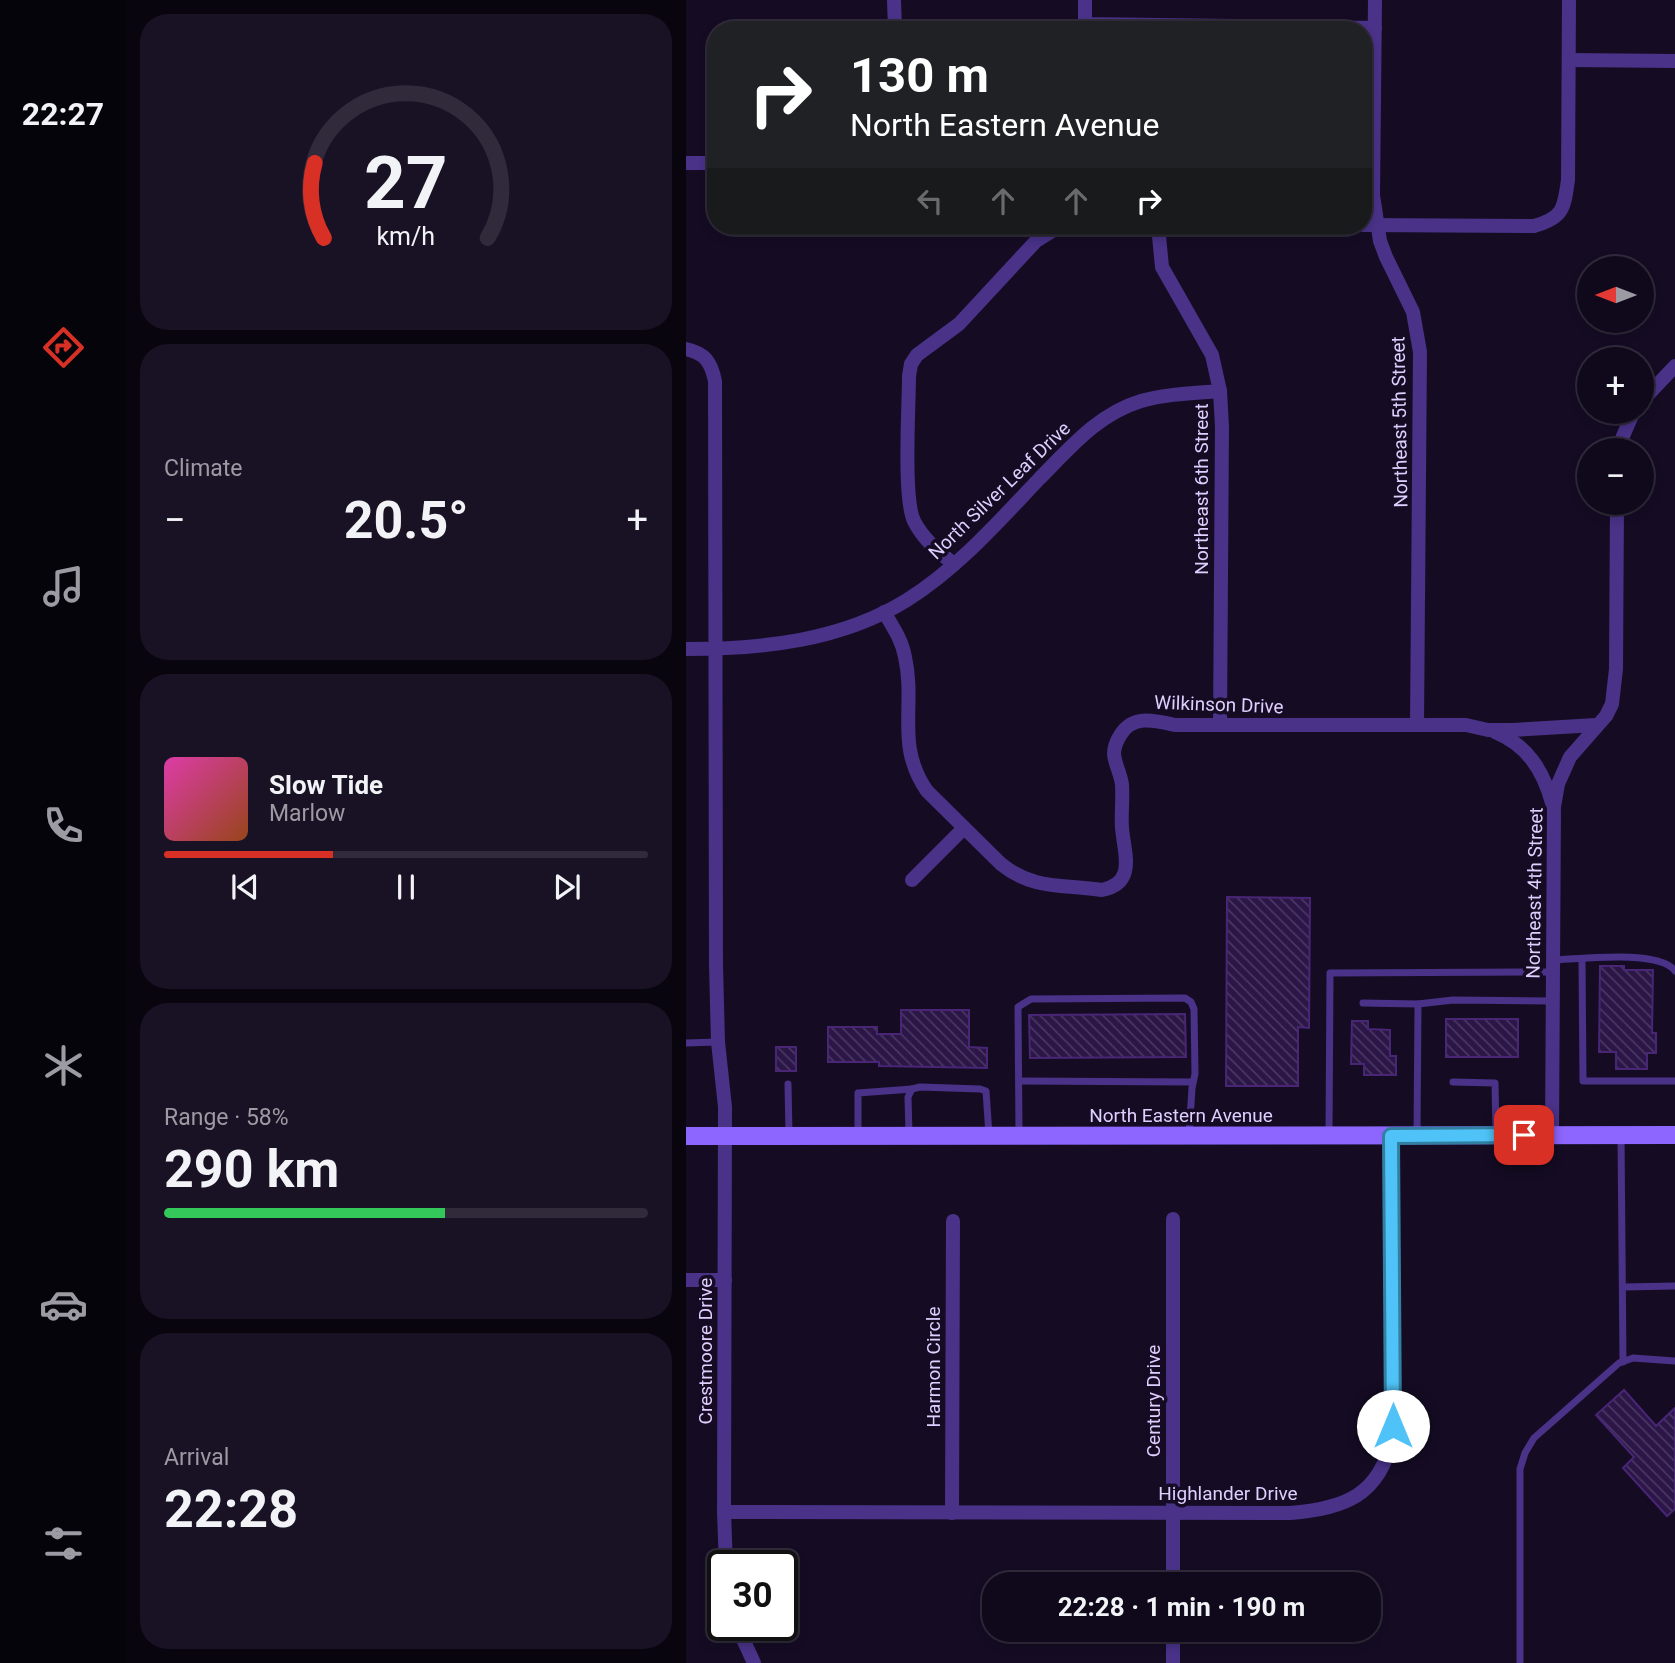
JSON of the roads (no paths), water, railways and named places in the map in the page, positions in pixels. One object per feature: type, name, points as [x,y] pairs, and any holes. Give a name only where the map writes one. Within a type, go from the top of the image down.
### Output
[{"type":"main road","name":"North Eastern Avenue","points":[[686,1136],[1675,1135]]},
{"type":"street","points":[[894,0],[895,21]]},
{"type":"street","points":[[1085,0],[1085,21]]},
{"type":"street","name":"Northeast 5th Street","points":[[1372,205],[1375,0]]},
{"type":"street","points":[[1372,225],[1534,226],[1557,218],[1563,208],[1568,180],[1569,0]]},
{"type":"street","points":[[1569,60],[1675,61]]},
{"type":"street","points":[[686,163],[707,163]]},
{"type":"street","name":"Northeast 5th Street","points":[[1372,229],[1413,312],[1420,352],[1417,725]]},
{"type":"street","points":[[954,564],[933,548],[919,530],[909,507],[909,376],[912,364],[926,347],[959,324],[1036,241],[1046,235]]},
{"type":"street","name":"Northeast 6th Street","points":[[1159,235],[1162,267],[1212,355],[1220,391],[1223,427],[1220,725]]},
{"type":"street","name":"Crestmoore Drive","points":[[686,349],[708,358],[715,381],[718,1042],[725,1107],[725,1550]]},
{"type":"street","points":[[1654,388],[1675,366]]},
{"type":"street","name":"North Silver Leaf Drive","points":[[686,649],[754,648],[798,640],[825,634],[884,612],[908,599],[954,564],[1098,422],[1141,401],[1220,391]]},
{"type":"street","name":"Northeast 4th Street","points":[[1552,1135],[1554,807],[1563,768],[1577,747],[1606,716],[1615,691],[1617,515]]},
{"type":"street","name":"Wilkinson Drive","points":[[884,612],[896,631],[908,670],[909,754],[912,764],[927,791],[964,828],[1001,864],[1022,879],[1033,883],[1102,890],[1112,888],[1122,877],[1127,860],[1122,831],[1122,785],[1114,753],[1125,729],[1140,720],[1175,725],[1417,725],[1466,726],[1488,730],[1596,725]]},
{"type":"street","points":[[1488,730],[1507,737],[1531,758],[1541,770],[1554,807]]},
{"type":"street","points":[[912,880],[964,828]]},
{"type":"street","name":"Highlander Drive","points":[[724,1512],[1316,1511],[1352,1499],[1366,1490],[1381,1469],[1390,1446],[1393,1426],[1391,1136]]},
{"type":"street","name":"Century Drive","points":[[1173,1219],[1173,1572]]},
{"type":"street","name":"Harmon Circle","points":[[952,1513],[953,1221]]},
{"type":"street","points":[[686,1280],[725,1280]]},
{"type":"street","points":[[744,1641],[754,1663]]},
{"type":"street","points":[[1173,1642],[1174,1663]]},
{"type":"lane","points":[[1329,1136],[1330,973],[1552,966],[1583,959],[1640,958],[1656,960],[1675,971]]},
{"type":"lane","points":[[1583,959],[1583,1081],[1675,1082]]},
{"type":"lane","points":[[1019,1135],[1018,1007],[1026,1000],[1185,998],[1191,1002],[1194,1009],[1195,1074],[1192,1082],[1189,1136]]},
{"type":"lane","points":[[1363,1003],[1552,1000]]},
{"type":"lane","points":[[1417,1135],[1418,1004]]},
{"type":"lane","points":[[686,1043],[718,1042]]},
{"type":"lane","points":[[1020,1081],[1192,1082]]},
{"type":"lane","points":[[1453,1082],[1495,1083],[1496,1135]]},
{"type":"lane","points":[[788,1084],[789,1135]]},
{"type":"lane","points":[[858,1135],[858,1093],[944,1088],[986,1091],[989,1135]]},
{"type":"lane","points":[[909,1135],[908,1097],[912,1089]]},
{"type":"lane","points":[[1621,1135],[1623,1362]]},
{"type":"lane","points":[[1623,1287],[1675,1286]]},
{"type":"lane","points":[[1520,1663],[1520,1469],[1525,1453],[1534,1438],[1623,1362],[1633,1358],[1675,1360]]}]
